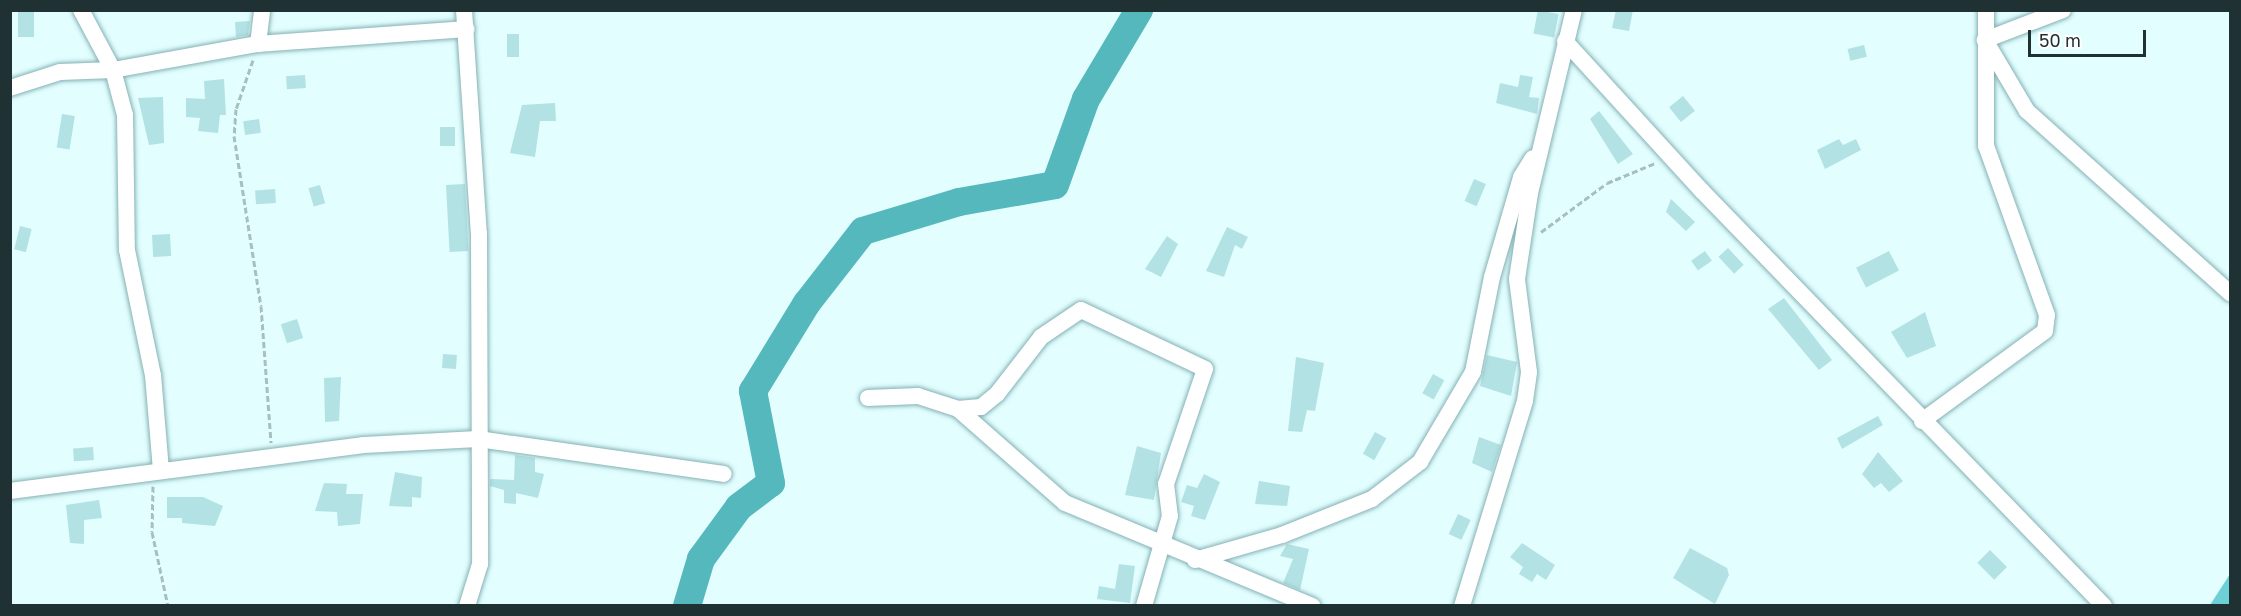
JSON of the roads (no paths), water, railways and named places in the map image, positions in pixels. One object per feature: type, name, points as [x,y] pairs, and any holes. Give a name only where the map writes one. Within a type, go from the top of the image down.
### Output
[{"type":"street","points":[[81,10],[113,70],[124,115],[127,250],[153,375],[157,471]]},
{"type":"street","points":[[258,44],[262,10]]},
{"type":"street","points":[[464,10],[479,234],[480,564],[467,606]]},
{"type":"street","points":[[1462,606],[1525,401],[1529,372],[1517,279],[1540,146],[1574,10]]},
{"type":"street","points":[[1922,421],[2045,331],[2047,315],[1986,146],[1984,40],[1986,10]]},
{"type":"street","points":[[1984,40],[2063,10]]},
{"type":"street","points":[[10,88],[60,72],[113,70],[258,44],[466,29]]},
{"type":"street","points":[[1984,40],[2027,111],[2230,293]]},
{"type":"street","points":[[1566,41],[1670,156],[1922,421],[2104,606]]},
{"type":"street","points":[[1196,560],[1282,535],[1372,499],[1420,462],[1473,372],[1508,221],[1521,177],[1540,146]]},
{"type":"street","points":[[868,398],[918,396],[958,409],[981,407],[997,394],[1041,337],[1081,310],[1205,369],[1166,484],[1170,516],[1144,606]]},
{"type":"street","points":[[958,409],[1065,503],[1160,546],[1312,606]]},
{"type":"street","points":[[10,491],[364,445],[478,439],[724,474]]},
{"type":"waterway","points":[[687,606],[701,559],[739,507],[771,483],[753,391],[807,303],[863,231],[959,202],[1055,185],[1086,99],[1139,10]]}]
